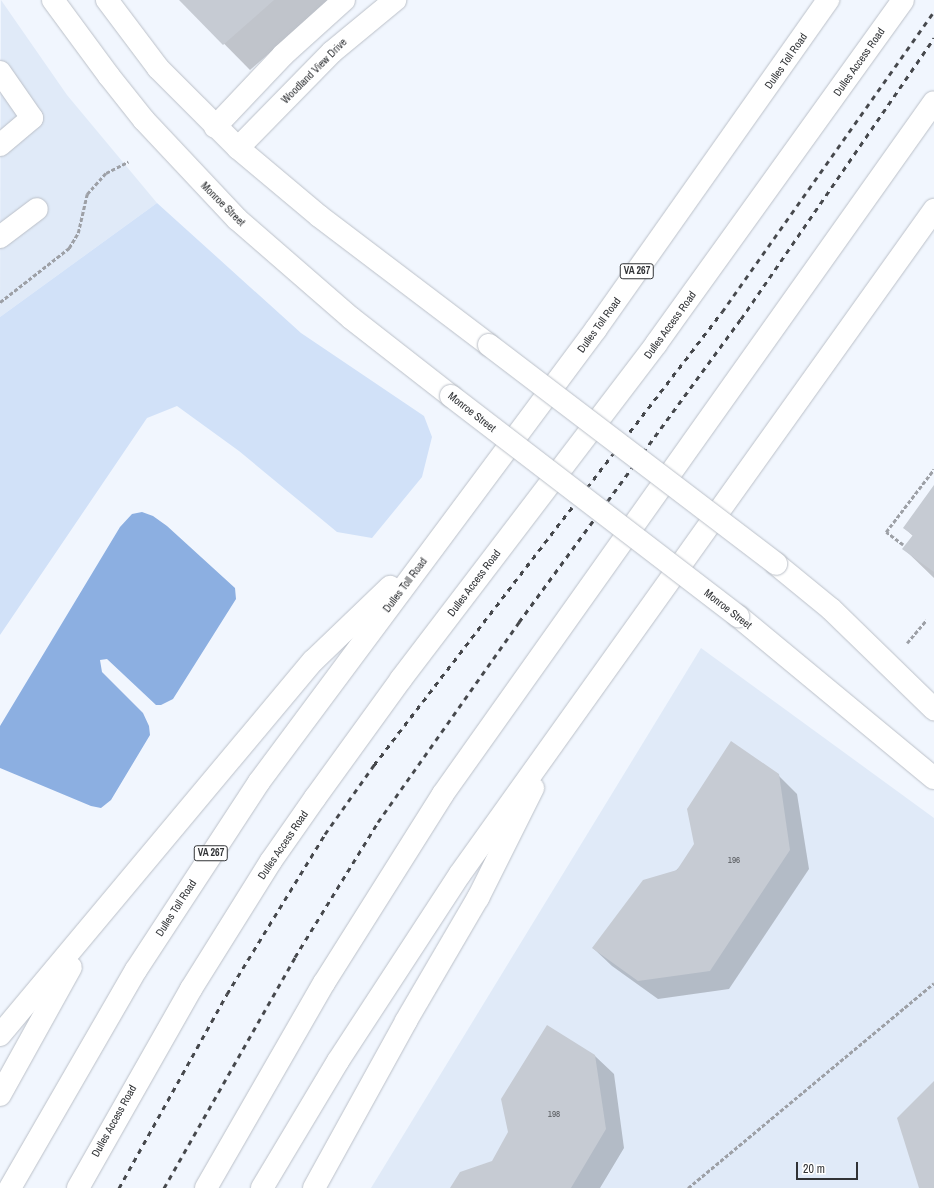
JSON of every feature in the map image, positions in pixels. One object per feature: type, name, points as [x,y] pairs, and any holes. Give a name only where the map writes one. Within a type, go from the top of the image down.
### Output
[{"type":"main road","name":"Monroe Street","points":[[53,0],[144,120],[238,220],[351,318],[738,616],[934,778]]},
{"type":"main road","points":[[107,0],[158,68],[238,148],[319,216],[776,564],[836,614],[934,709]]},
{"type":"main road","points":[[215,126],[283,55],[344,0]]},
{"type":"main road","name":"Woodland View Drive","points":[[238,148],[328,56],[395,0]]},
{"type":"main road","name":"Dulles Toll Road","points":[[10,1188],[97,1034],[213,850],[302,722],[441,538],[683,208],[828,0]]},
{"type":"main road","name":"Dulles Access Road","points":[[78,1188],[191,989],[310,804],[401,679],[656,344],[903,0]]},
{"type":"main road","points":[[0,72],[32,118],[0,146]]},
{"type":"main road","points":[[206,1188],[324,983],[443,794],[934,102]]},
{"type":"main road","points":[[0,237],[37,210]]},
{"type":"main road","points":[[262,1188],[338,1061],[418,936],[567,721],[934,210]]},
{"type":"main road","points":[[0,1035],[313,661],[441,538]]},
{"type":"main road","points":[[314,1188],[406,1021],[478,898],[567,721]]},
{"type":"main road","points":[[0,1094],[72,966],[132,876]]},
{"type":"path","points":[[0,302],[69,248],[78,234],[87,194],[114,166],[128,162]]},
{"type":"path","points":[[903,545],[886,532],[934,469]]},
{"type":"path","points":[[907,644],[926,620]]},
{"type":"path","points":[[688,1188],[934,983]]},
{"type":"shaded area","points":[[1,0],[67,95],[157,203],[0,317]]},
{"type":"shaded area","points":[[157,203],[301,333],[424,416],[432,437],[422,477],[372,538],[337,532],[239,451],[177,406],[147,418],[0,635],[0,317]]},
{"type":"shaded area","points":[[701,648],[934,818],[934,1188],[371,1188]]},
{"type":"water","points":[[142,512],[153,516],[167,526],[235,588],[236,599],[173,699],[161,705],[156,705],[107,659],[100,660],[102,672],[143,713],[149,726],[150,735],[111,800],[101,808],[91,806],[0,768],[0,726],[120,527],[132,514]]},
{"type":"building","points":[[179,0],[274,0],[223,45]]},
{"type":"building","points":[[934,485],[934,572],[902,549],[913,535],[903,528]]},
{"type":"building","points":[[731,741],[779,774],[790,850],[710,971],[638,981],[592,948],[643,880],[677,870],[694,844],[687,809]]},
{"type":"building","points":[[547,1025],[595,1055],[606,1129],[571,1188],[450,1188],[460,1172],[492,1161],[508,1132],[501,1099]]},
{"type":"building","points":[[934,1081],[934,1188],[919,1188],[897,1118]]},
{"type":"railway","points":[[119,1188],[227,994],[325,834],[374,765],[722,312],[934,12]]},
{"type":"railway","points":[[164,1188],[295,957],[378,822],[519,622],[741,319],[934,38]]}]
